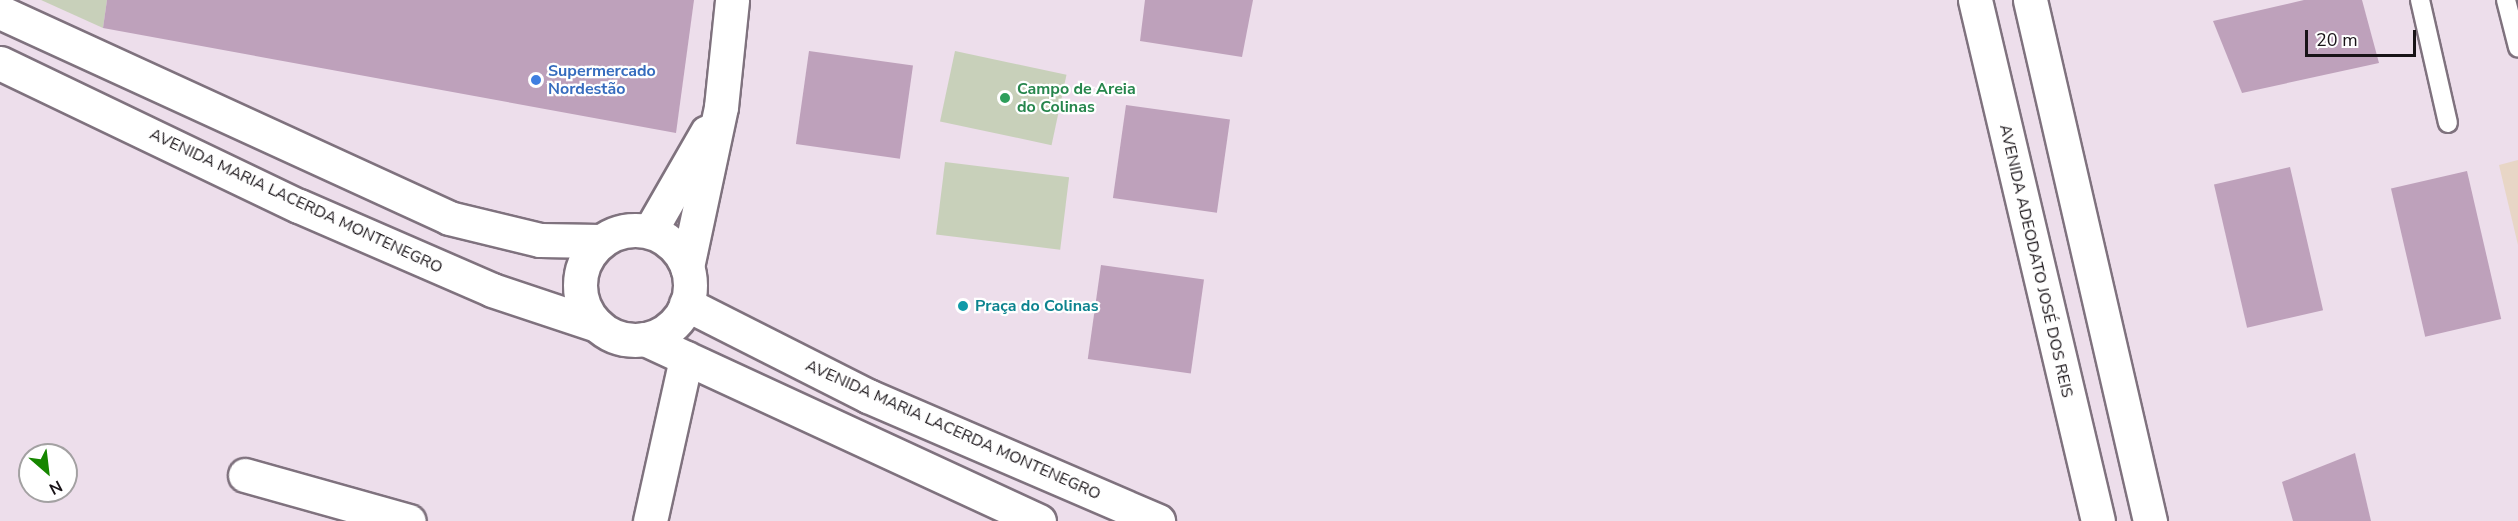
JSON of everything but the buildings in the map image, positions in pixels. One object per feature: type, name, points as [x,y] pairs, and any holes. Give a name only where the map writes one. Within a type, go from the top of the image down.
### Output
[{"type":"main road","points":[[645,339],[667,329],[686,304],[687,267],[721,107],[732,0]]},
{"type":"main road","name":"AVENIDA ADEODATO JOSÉ DOS REIS","points":[[1975,0],[2098,521]]},
{"type":"main road","points":[[2030,0],[2150,521]]},
{"type":"main road","points":[[0,12],[448,218],[540,240],[600,241],[624,230],[650,231],[679,251],[687,267]]},
{"type":"main road","name":"AVENIDA MARIA LACERDA MONTENEGRO","points":[[0,63],[299,206],[492,290],[597,325]]},
{"type":"main road","points":[[650,231],[721,107]]},
{"type":"main road","points":[[600,241],[585,260],[579,283],[583,306],[597,325],[619,338],[645,339],[1039,521]]},
{"type":"main road","name":"AVENIDA MARIA LACERDA MONTENEGRO","points":[[686,304],[868,396],[1158,521]]},
{"type":"main road","points":[[650,521],[686,358]]},
{"type":"main road","points":[[244,475],[409,521]]},
{"type":"lane","points":[[2420,0],[2448,123]]},
{"type":"lane","points":[[2506,0],[2518,47]]},
{"type":"shaded area","points":[[2518,160],[2518,245],[2499,165]]},
{"type":"green space","points":[[41,0],[107,0],[103,28]]},
{"type":"green space","name":"Campo de Areia do Colinas","points":[[955,51],[1067,75],[1052,145],[940,121]]},
{"type":"green space","points":[[945,162],[1069,177],[1060,250],[936,234]]},
{"type":"place","name":"Supermercado Nordestão","points":[[536,80]]},
{"type":"place","name":"Campo de Areia do Colinas","points":[[1005,98]]},
{"type":"place","name":"Praça do Colinas","points":[[963,306]]}]
